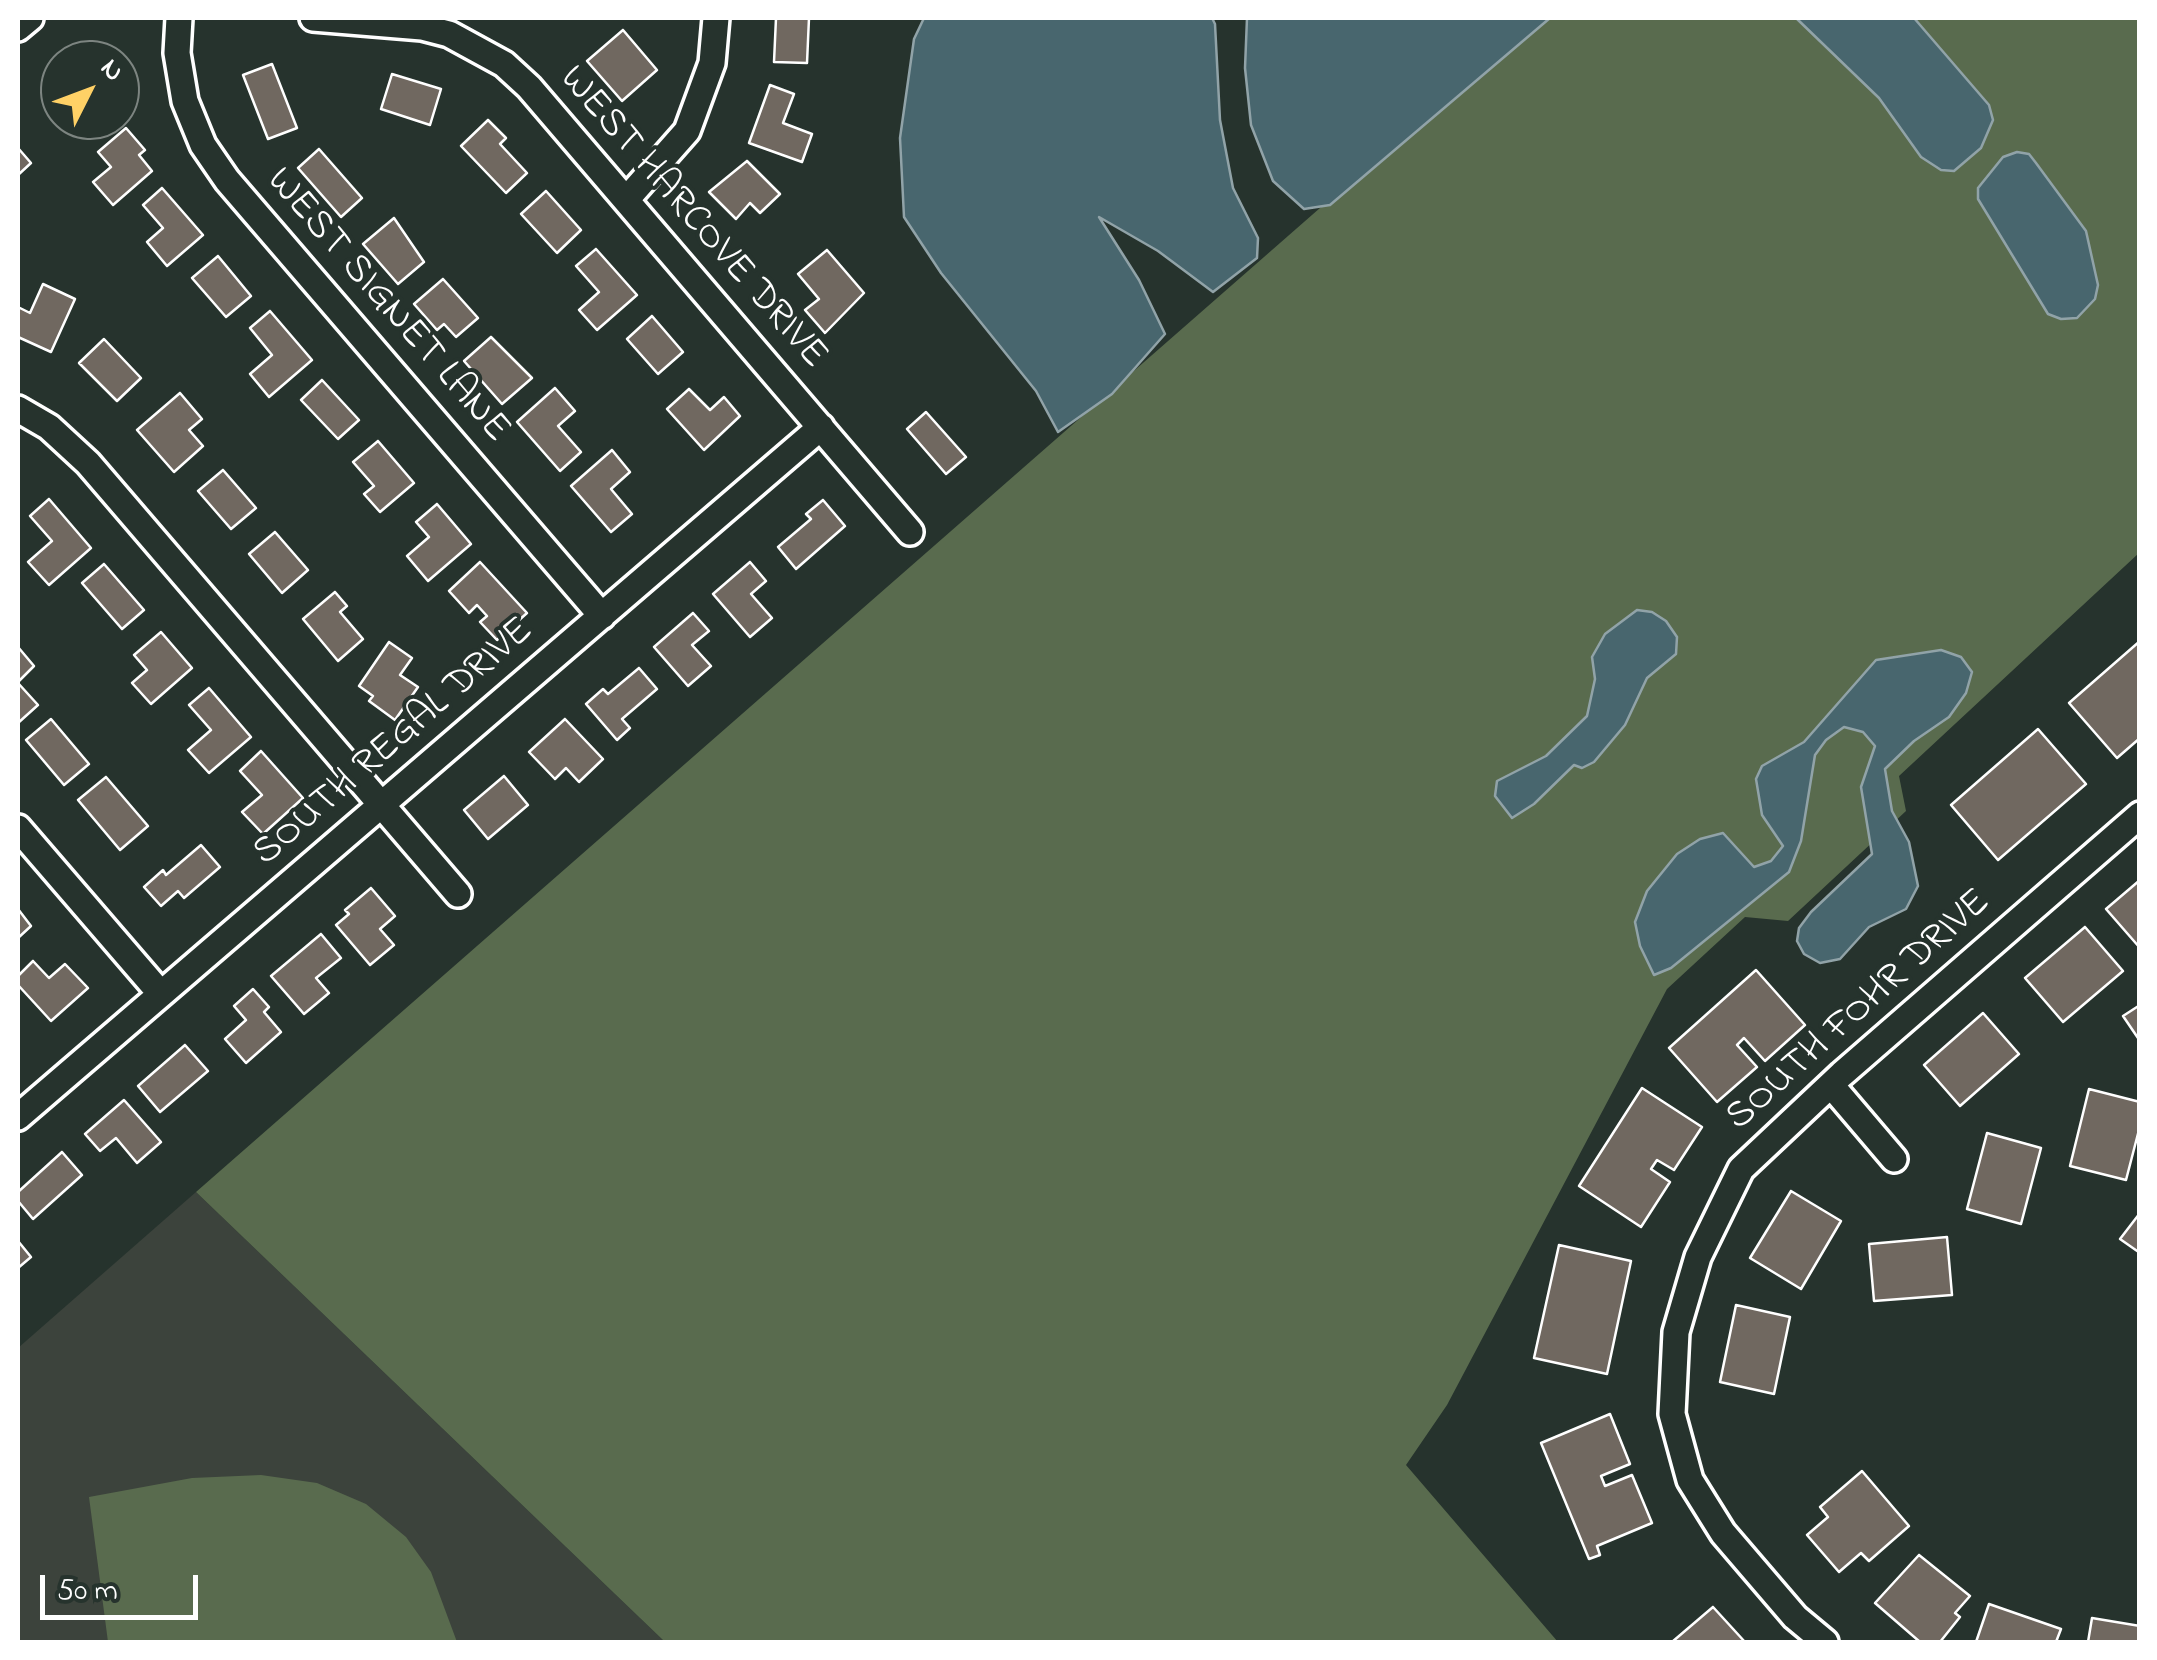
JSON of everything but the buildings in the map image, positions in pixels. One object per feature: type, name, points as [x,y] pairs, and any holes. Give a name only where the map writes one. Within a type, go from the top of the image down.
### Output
[{"type":"street","points":[[18,28],[30,18]]},
{"type":"street","name":"WEST SIGNET LANE","points":[[179,18],[177,53],[185,101],[203,145],[219,168],[602,616]]},
{"type":"street","name":"WEST HARCOVE DRIVE","points":[[313,18],[423,22],[504,64],[529,87],[910,532]]},
{"type":"street","points":[[626,200],[687,131],[712,63],[716,18]]},
{"type":"street","points":[[18,409],[50,427],[88,463],[458,894]]},
{"type":"street","name":"SOUTH REGAL DRIVE","points":[[18,1117],[821,427]]},
{"type":"street","name":"SOUTH FOHR DRIVE","points":[[1825,1642],[1795,1617],[1723,1533],[1690,1480],[1672,1414],[1676,1332],[1698,1257],[1741,1169],[1832,1084],[2140,815]]},
{"type":"street","points":[[18,828],[161,994]]},
{"type":"street","points":[[1832,1084],[1894,1159]]},
{"type":"shaded area","points":[[196,1192],[665,1642],[18,1642],[18,1348]]},
{"type":"green space","points":[[1537,18],[2139,18],[2139,553],[1899,776],[1906,811],[1788,921],[1745,917],[1667,989],[1447,1405],[1406,1465],[1558,1642],[665,1642],[196,1192]]},
{"type":"green space","points":[[261,1475],[317,1483],[366,1504],[406,1537],[431,1572],[457,1642],[108,1642],[89,1497],[192,1478]]},
{"type":"water","points":[[924,18],[1212,18],[1215,24],[1220,120],[1233,188],[1258,238],[1257,258],[1213,292],[1158,251],[1099,217],[1139,280],[1165,334],[1112,394],[1058,432],[1036,391],[941,273],[904,217],[900,138],[914,39]]},
{"type":"water","points":[[1247,18],[1550,18],[1330,205],[1304,209],[1273,181],[1251,125],[1245,68]]},
{"type":"water","points":[[1796,18],[1914,18],[1989,105],[1993,120],[1981,148],[1954,171],[1941,170],[1921,157],[1879,98]]},
{"type":"water","points":[[2017,152],[2029,154],[2086,231],[2098,285],[2095,299],[2077,318],[2061,319],[2048,314],[1978,199],[1978,188],[2003,157]]},
{"type":"water","points":[[1637,610],[1652,612],[1666,621],[1677,637],[1676,654],[1647,678],[1625,725],[1594,762],[1582,768],[1574,765],[1534,804],[1512,818],[1495,796],[1497,781],[1546,756],[1587,716],[1595,679],[1592,657],[1605,634]]},
{"type":"water","points":[[1941,650],[1961,657],[1972,672],[1966,693],[1949,717],[1914,741],[1885,769],[1892,811],[1909,842],[1918,886],[1906,909],[1869,927],[1840,959],[1820,963],[1804,954],[1797,941],[1799,928],[1811,912],[1872,854],[1861,787],[1875,746],[1863,732],[1844,727],[1826,740],[1815,755],[1801,841],[1789,872],[1671,968],[1654,975],[1640,946],[1635,922],[1647,891],[1677,854],[1700,839],[1723,833],[1754,867],[1771,861],[1783,846],[1762,815],[1756,779],[1762,766],[1804,742],[1876,660]]}]
